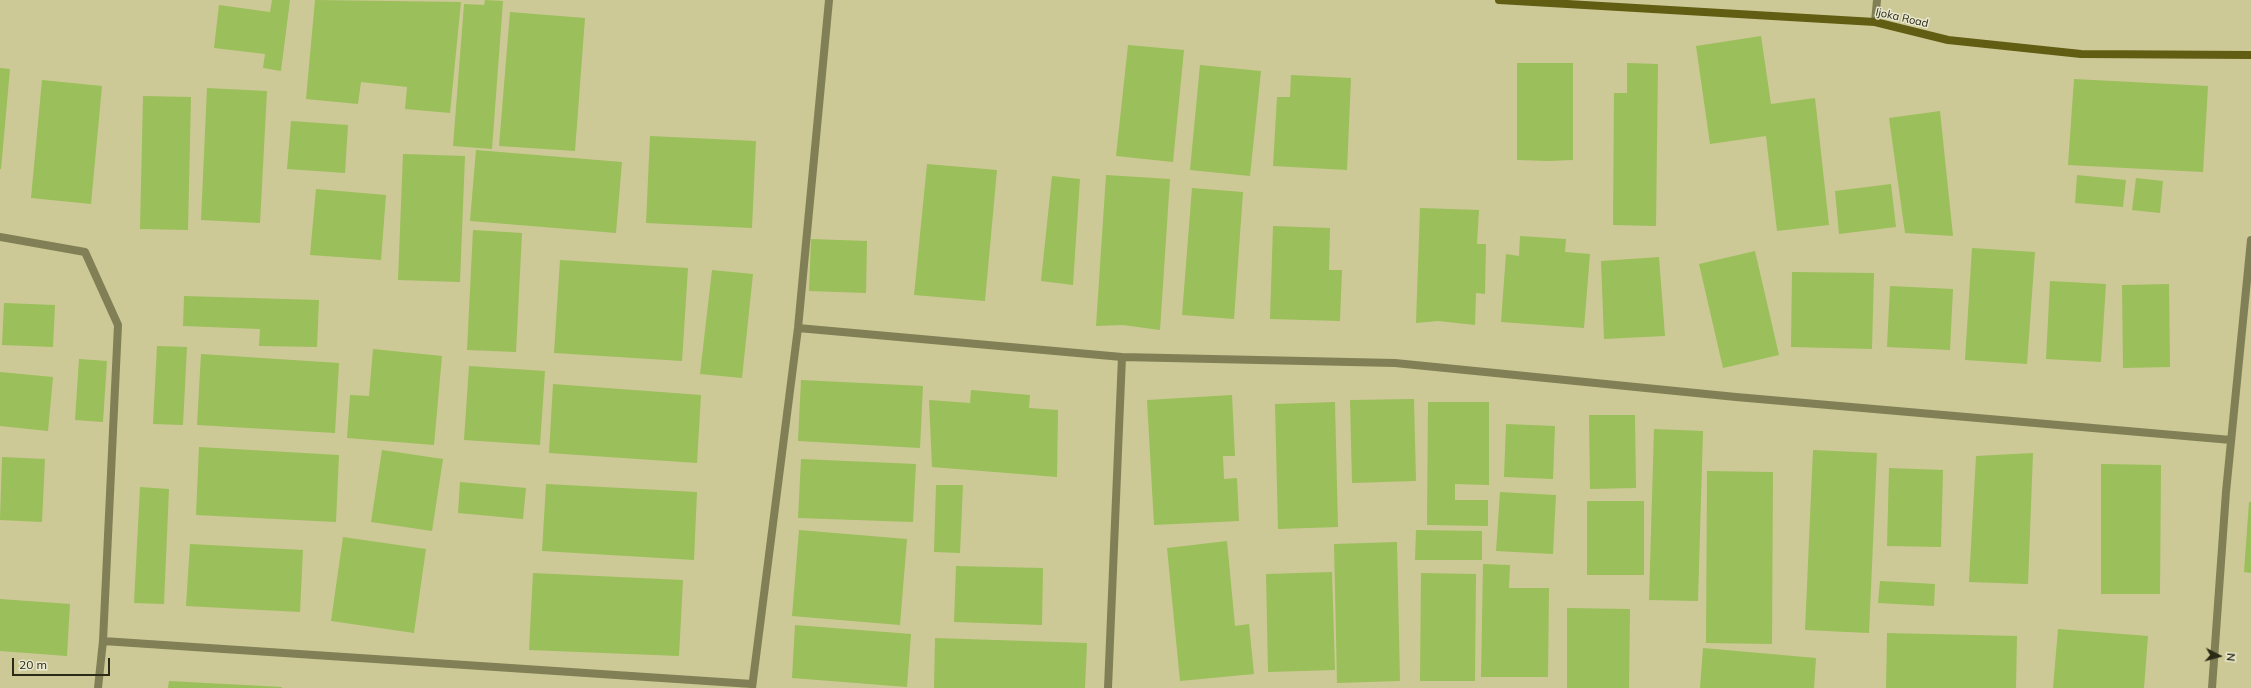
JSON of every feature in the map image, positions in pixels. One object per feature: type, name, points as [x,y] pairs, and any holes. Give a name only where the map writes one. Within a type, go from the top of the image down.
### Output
[{"type":"street","points":[[103,641],[752,686],[798,328],[829,0]]},
{"type":"street","name":"Ijoka Road","points":[[1499,0],[1875,22],[1948,40],[2081,54],[2251,55]]},
{"type":"street","points":[[1875,22],[1877,0]]},
{"type":"street","points":[[0,237],[85,252],[118,326],[103,641],[98,688]]},
{"type":"street","points":[[2212,688],[2231,440],[2251,240]]},
{"type":"street","points":[[798,328],[1122,357],[1395,363],[1728,396],[2231,440]]},
{"type":"street","points":[[1108,688],[1122,357]]},
{"type":"building","points":[[272,0],[290,0],[281,71],[263,68],[265,54],[214,48],[219,5],[270,12]]},
{"type":"building","points":[[315,0],[461,2],[450,113],[405,109],[407,87],[361,82],[358,104],[306,99]]},
{"type":"building","points":[[485,0],[503,1],[492,149],[453,146],[464,4],[484,5]]},
{"type":"building","points":[[510,12],[585,18],[575,151],[499,146]]},
{"type":"building","points":[[1761,36],[1771,104],[1815,98],[1829,225],[1777,231],[1766,136],[1710,144],[1696,46]]},
{"type":"building","points":[[1128,45],[1184,50],[1173,162],[1116,156]]},
{"type":"building","points":[[1517,63],[1573,63],[1573,160],[1517,160]]},
{"type":"building","points":[[1627,63],[1658,64],[1656,226],[1613,225],[1614,93],[1627,93]]},
{"type":"building","points":[[1200,65],[1261,71],[1250,176],[1190,170]]},
{"type":"building","points":[[0,68],[10,69],[1,169],[0,169]]},
{"type":"building","points":[[1291,75],[1351,78],[1347,170],[1273,166],[1277,97],[1290,97]]},
{"type":"building","points":[[2074,79],[2208,86],[2203,172],[2068,165]]},
{"type":"building","points":[[42,80],[102,86],[91,204],[31,198]]},
{"type":"building","points":[[207,88],[267,91],[260,223],[201,220]]},
{"type":"building","points":[[143,96],[191,97],[188,230],[140,229]]},
{"type":"building","points":[[1940,111],[1953,236],[1905,233],[1889,118]]},
{"type":"building","points":[[291,121],[348,125],[345,173],[287,169]]},
{"type":"building","points":[[650,136],[756,141],[752,228],[646,223]]},
{"type":"building","points":[[476,150],[622,162],[616,233],[470,221]]},
{"type":"building","points":[[403,154],[465,156],[460,282],[398,280]]},
{"type":"building","points":[[927,164],[997,170],[985,301],[914,295]]},
{"type":"building","points":[[1106,175],[1170,179],[1160,330],[1123,325],[1096,326]]},
{"type":"building","points":[[2077,175],[2126,180],[2123,207],[2075,203]]},
{"type":"building","points":[[1052,176],[1080,179],[1073,285],[1041,281]]},
{"type":"building","points":[[2136,178],[2163,181],[2160,213],[2132,210]]},
{"type":"building","points":[[1891,184],[1896,227],[1839,234],[1835,191]]},
{"type":"building","points":[[1192,188],[1243,192],[1234,319],[1182,315]]},
{"type":"building","points":[[316,189],[386,195],[381,260],[310,255]]},
{"type":"building","points":[[1420,208],[1479,210],[1477,244],[1486,244],[1485,294],[1476,293],[1475,325],[1438,321],[1416,323]]},
{"type":"building","points":[[1273,226],[1330,228],[1329,270],[1342,270],[1340,321],[1270,319]]},
{"type":"building","points":[[473,230],[522,233],[516,352],[467,350]]},
{"type":"building","points":[[1520,236],[1566,239],[1565,252],[1590,254],[1584,328],[1501,322],[1506,254],[1519,256]]},
{"type":"building","points":[[811,239],[867,241],[866,293],[809,291]]},
{"type":"building","points":[[1972,248],[2035,252],[2027,364],[1965,360]]},
{"type":"building","points":[[1755,251],[1779,355],[1723,368],[1699,264]]},
{"type":"building","points":[[1659,257],[1665,336],[1604,339],[1601,261]]},
{"type":"building","points":[[560,260],[688,268],[682,361],[554,353]]},
{"type":"building","points":[[712,270],[753,274],[742,378],[700,374]]},
{"type":"building","points":[[1792,272],[1874,273],[1872,349],[1791,347]]},
{"type":"building","points":[[2050,281],[2106,284],[2101,362],[2046,359]]},
{"type":"building","points":[[2169,284],[2170,367],[2123,368],[2122,285]]},
{"type":"building","points":[[1890,286],[1953,289],[1950,350],[1887,347]]},
{"type":"building","points":[[184,296],[319,300],[317,347],[259,346],[260,329],[183,326]]},
{"type":"building","points":[[4,303],[55,305],[53,347],[2,345]]},
{"type":"building","points":[[157,346],[187,347],[183,425],[153,424]]},
{"type":"building","points":[[373,349],[442,356],[434,445],[347,438],[350,395],[369,396]]},
{"type":"building","points":[[201,354],[339,363],[335,433],[197,425]]},
{"type":"building","points":[[79,359],[107,361],[103,422],[75,420]]},
{"type":"building","points":[[469,366],[545,371],[540,445],[464,440]]},
{"type":"building","points":[[0,372],[53,377],[48,431],[0,426]]},
{"type":"building","points":[[801,380],[923,386],[920,448],[798,441]]},
{"type":"building","points":[[553,384],[701,395],[697,463],[549,453]]},
{"type":"building","points":[[971,390],[1030,395],[1029,408],[1058,410],[1057,477],[932,467],[929,400],[970,403]]},
{"type":"building","points":[[1232,395],[1235,456],[1223,456],[1224,479],[1237,478],[1239,521],[1154,525],[1147,400]]},
{"type":"building","points":[[1414,399],[1416,481],[1352,483],[1350,400]]},
{"type":"building","points":[[1335,402],[1338,527],[1278,529],[1275,404]]},
{"type":"building","points":[[1428,402],[1489,402],[1489,485],[1455,484],[1455,500],[1488,500],[1488,526],[1427,525]]},
{"type":"building","points":[[1589,415],[1635,415],[1636,488],[1590,489]]},
{"type":"building","points":[[1506,424],[1555,426],[1553,479],[1504,477]]},
{"type":"building","points":[[1654,429],[1703,431],[1698,601],[1649,600]]},
{"type":"building","points":[[199,447],[339,455],[336,522],[196,515]]},
{"type":"building","points":[[382,450],[443,459],[432,531],[371,522]]},
{"type":"building","points":[[1813,450],[1877,453],[1869,633],[1805,630]]},
{"type":"building","points":[[2033,453],[2028,584],[1969,582],[1976,456]]},
{"type":"building","points":[[2,457],[45,459],[42,522],[0,520]]},
{"type":"building","points":[[801,459],[916,464],[913,522],[798,518]]},
{"type":"building","points":[[2101,464],[2161,465],[2160,594],[2101,594]]},
{"type":"building","points":[[1889,468],[1943,470],[1941,547],[1887,546]]},
{"type":"building","points":[[1707,471],[1773,472],[1772,644],[1706,643]]},
{"type":"building","points":[[460,482],[526,488],[523,519],[458,513]]},
{"type":"building","points":[[546,484],[697,492],[694,560],[542,551]]},
{"type":"building","points":[[936,485],[963,485],[960,553],[934,552]]},
{"type":"building","points":[[140,487],[169,489],[164,604],[134,603]]},
{"type":"building","points":[[1500,492],[1556,495],[1553,554],[1496,551]]},
{"type":"building","points":[[1587,501],[1644,501],[1644,575],[1587,575]]},
{"type":"building","points":[[2249,502],[2251,502],[2251,573],[2244,572]]},
{"type":"building","points":[[799,530],[907,539],[900,625],[792,616]]},
{"type":"building","points":[[1416,530],[1482,531],[1482,560],[1415,560]]},
{"type":"building","points":[[343,537],[426,549],[414,633],[331,621]]},
{"type":"building","points":[[1227,541],[1235,626],[1249,624],[1254,674],[1180,681],[1167,548]]},
{"type":"building","points":[[1397,542],[1400,681],[1337,683],[1334,544]]},
{"type":"building","points":[[190,544],[303,550],[300,612],[186,606]]},
{"type":"building","points":[[1483,564],[1510,565],[1509,588],[1549,588],[1548,677],[1481,677]]},
{"type":"building","points":[[956,566],[1043,568],[1042,625],[954,622]]},
{"type":"building","points":[[1332,572],[1335,670],[1268,672],[1266,574]]},
{"type":"building","points":[[533,573],[683,580],[679,656],[529,650]]},
{"type":"building","points":[[1421,573],[1476,574],[1475,681],[1420,681]]},
{"type":"building","points":[[1880,581],[1935,584],[1934,606],[1878,603]]},
{"type":"building","points":[[0,599],[70,604],[67,656],[0,651]]},
{"type":"building","points":[[1567,608],[1630,609],[1629,688],[1567,688]]},
{"type":"building","points":[[795,625],[911,634],[907,687],[792,678]]},
{"type":"building","points":[[2058,629],[2148,636],[2144,688],[2053,688]]},
{"type":"building","points":[[1887,633],[2017,636],[2016,688],[1886,688]]},
{"type":"building","points":[[935,638],[1087,643],[1085,688],[934,688]]},
{"type":"building","points":[[1703,648],[1816,658],[1814,688],[1700,688]]},
{"type":"building","points":[[169,681],[282,687],[282,688],[168,688]]}]
